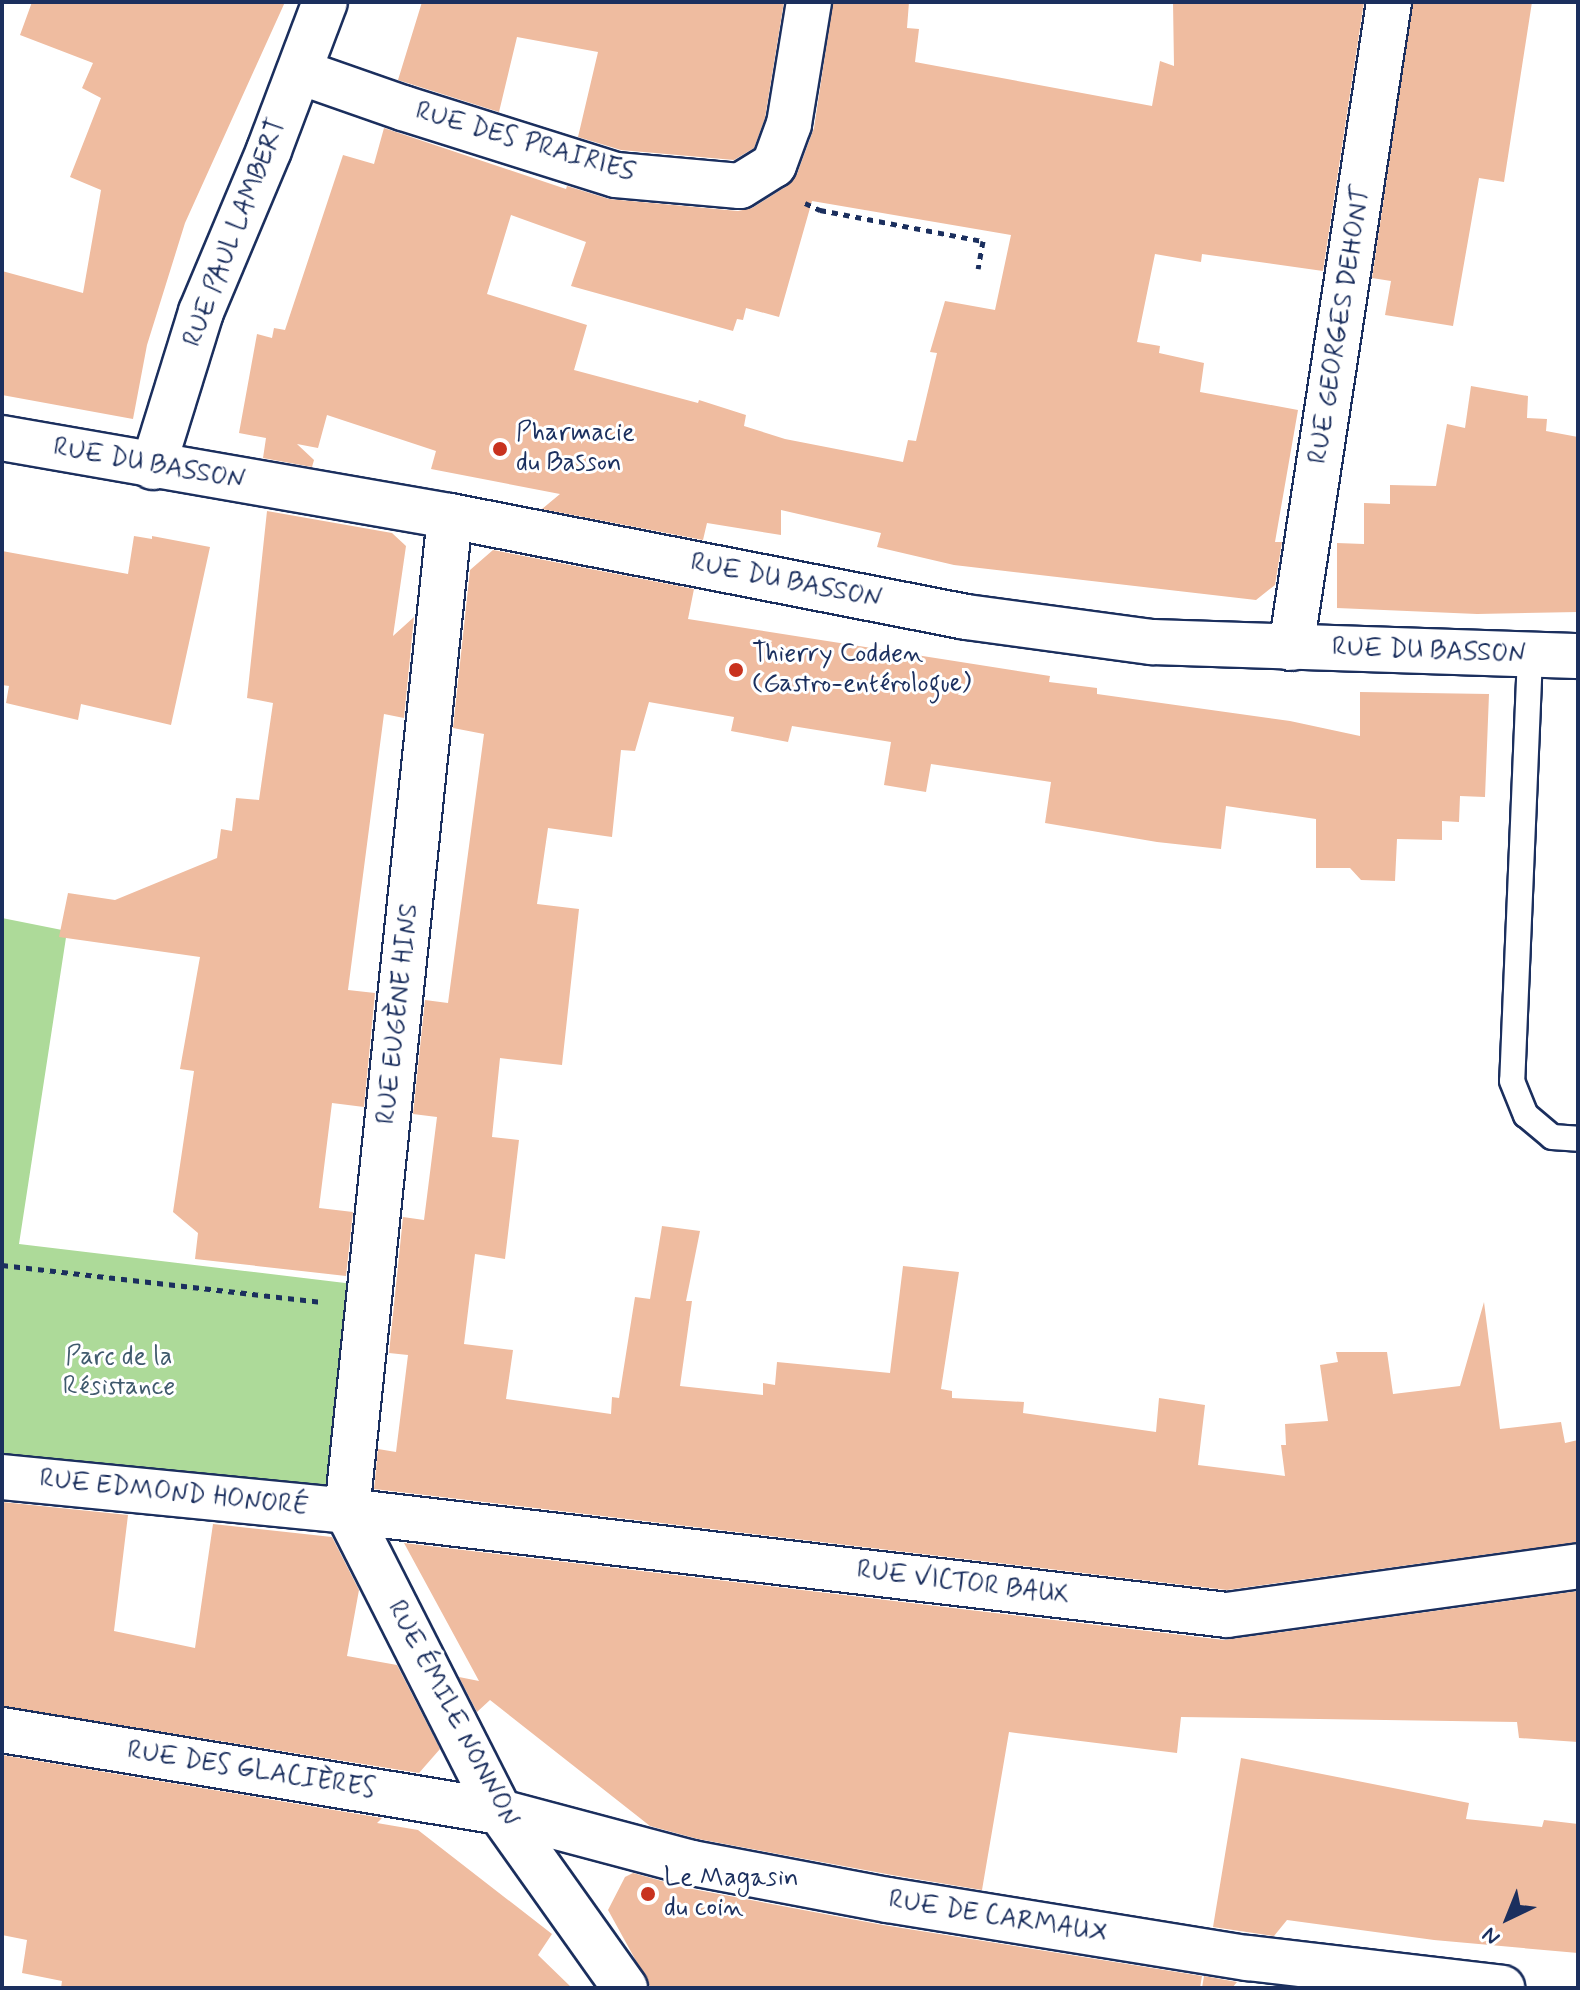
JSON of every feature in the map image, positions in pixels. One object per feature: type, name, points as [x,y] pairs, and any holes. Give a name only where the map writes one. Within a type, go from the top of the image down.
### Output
[{"type":"street","name":"RUE PAUL LAMBERT","points":[[153,467],[201,312],[300,72],[325,2]]},
{"type":"street","points":[[754,178],[774,165],[789,124],[809,2]]},
{"type":"street","name":"RUE GEORGES DEHONT","points":[[1291,648],[1389,2]]},
{"type":"street","name":"RUE DES PRAIRIES","points":[[300,72],[616,175],[740,186],[754,178]]},
{"type":"street","name":"RUE DU BASSON","points":[[2,438],[153,467],[450,516],[966,617],[1152,642],[1578,656]]},
{"type":"street","name":"RUE EUGÈNE HINS","points":[[347,1511],[450,516]]},
{"type":"street","name":"RUE EDMOND HONORÉ","points":[[2,1477],[347,1511]]},
{"type":"street","name":"RUE VICTOR BAUX","points":[[347,1511],[1227,1615],[1578,1566]]},
{"type":"street","name":"RUE ÉMILE NONNON","points":[[347,1511],[500,1812],[625,1988]]},
{"type":"street","name":"RUE DES GLACIÈRES","points":[[2,1730],[500,1812]]},
{"type":"street","name":"RUE DE CARMAUX","points":[[500,1812],[692,1863],[888,1900],[1248,1958],[1502,1988]]},
{"type":"lane","points":[[1530,656],[1512,1081],[1526,1115],[1552,1137],[1578,1139]]},
{"type":"path","points":[[754,178],[820,210],[983,241],[978,269]]},
{"type":"path","points":[[2,1265],[368,1308]]},
{"type":"green space","name":"Parc de la Résistance","points":[[2,918],[67,931],[19,1244],[370,1286],[347,1511],[2,1477]]},
{"type":"building","points":[[32,2],[285,2],[185,223],[147,345],[133,419],[2,395],[2,271],[83,293],[101,190],[70,177],[101,98],[82,88],[93,63],[20,35]]},
{"type":"building","points":[[422,2],[784,2],[765,118],[754,148],[734,160],[621,150],[578,137],[598,52],[517,37],[499,112],[398,80]]},
{"type":"building","points":[[833,2],[909,2],[907,28],[919,29],[915,62],[1152,106],[1160,61],[1174,66],[1173,2],[1364,2],[1323,271],[1202,254],[1201,262],[1155,254],[1137,342],[1160,346],[1159,353],[1204,363],[1200,392],[1298,410],[1275,542],[1282,542],[1275,585],[1256,600],[954,565],[877,547],[881,533],[781,510],[781,535],[707,523],[703,540],[542,509],[560,494],[431,469],[436,451],[327,415],[318,448],[297,444],[314,460],[312,467],[263,458],[266,438],[239,433],[257,334],[272,338],[274,328],[285,330],[343,155],[374,164],[384,128],[566,189],[567,186],[609,199],[738,211],[752,208],[787,186],[797,174],[814,128]],"holes":[[[812,201],[1011,235],[995,310],[945,301],[930,352],[937,353],[916,441],[908,440],[903,462],[785,439],[744,426],[746,415],[699,400],[698,403],[574,370],[587,325],[487,294],[511,215],[586,242],[571,286],[733,331],[737,319],[743,320],[746,308],[779,317]]]},
{"type":"building","points":[[1413,2],[1532,2],[1504,182],[1479,178],[1453,326],[1385,315],[1391,281],[1372,278]]},
{"type":"building","points":[[1471,386],[1528,396],[1527,418],[1547,419],[1546,431],[1578,437],[1578,612],[1477,614],[1337,608],[1337,543],[1364,544],[1364,503],[1390,504],[1390,485],[1436,486],[1447,424],[1465,428]]},
{"type":"building","points":[[267,511],[392,533],[406,546],[393,636],[414,617],[404,718],[384,714],[348,990],[375,993],[364,1107],[332,1103],[319,1208],[353,1212],[346,1276],[195,1259],[198,1233],[173,1212],[194,1071],[180,1069],[200,957],[59,937],[68,893],[115,900],[217,858],[221,829],[232,831],[236,798],[259,800],[273,703],[247,698]]},
{"type":"building","points":[[134,536],[152,539],[152,536],[210,547],[171,725],[81,704],[78,720],[6,703],[9,686],[2,685],[2,551],[128,574]]},
{"type":"building","points":[[493,550],[694,589],[688,619],[1050,676],[1049,682],[1097,688],[1097,694],[1290,721],[1360,736],[1360,692],[1489,694],[1485,797],[1460,796],[1459,822],[1442,821],[1442,840],[1397,839],[1395,881],[1361,880],[1350,868],[1316,868],[1316,819],[1226,806],[1221,849],[1157,842],[1045,823],[1051,782],[931,764],[926,792],[884,785],[891,742],[792,726],[788,742],[731,731],[734,717],[649,702],[635,751],[621,750],[612,837],[548,828],[537,904],[579,909],[562,1065],[500,1058],[492,1137],[519,1140],[505,1259],[475,1254],[464,1344],[513,1350],[506,1399],[611,1414],[612,1397],[619,1398],[635,1297],[650,1299],[662,1226],[700,1231],[686,1301],[692,1301],[680,1386],[763,1395],[763,1383],[775,1385],[777,1362],[890,1373],[903,1266],[959,1272],[941,1389],[952,1391],[952,1398],[1024,1402],[1023,1413],[1156,1432],[1159,1398],[1205,1405],[1198,1465],[1285,1476],[1281,1445],[1286,1445],[1285,1424],[1328,1421],[1320,1365],[1338,1362],[1336,1352],[1387,1352],[1393,1394],[1460,1386],[1484,1302],[1500,1429],[1561,1422],[1565,1443],[1578,1440],[1578,1542],[1227,1590],[374,1489],[378,1449],[396,1452],[408,1355],[389,1353],[403,1217],[424,1220],[437,1117],[413,1114],[425,1000],[448,1003],[484,734],[453,728],[470,570]]},
{"type":"building","points":[[2,1502],[128,1515],[114,1631],[195,1648],[213,1524],[332,1537],[359,1590],[347,1656],[397,1665],[440,1749],[419,1773],[2,1706]]},
{"type":"building","points":[[404,1543],[1224,1640],[1578,1591],[1578,1742],[1519,1738],[1517,1722],[1181,1717],[1177,1753],[1009,1732],[982,1890],[892,1875],[698,1839],[650,1826],[490,1700],[477,1712],[459,1677],[479,1681]]},
{"type":"building","points":[[2,1755],[382,1818],[377,1823],[418,1830],[552,1934],[538,1955],[572,1988],[61,1988],[62,1981],[22,1973],[27,1940],[2,1935]]},
{"type":"building","points":[[1241,1758],[1469,1803],[1466,1819],[1542,1827],[1544,1820],[1578,1824],[1578,1953],[1434,1940],[1287,1920],[1274,1936],[1213,1927]]},
{"type":"building","points":[[633,1873],[687,1888],[883,1925],[1202,1976],[1200,1988],[651,1988],[608,1910],[625,1877]]},
{"type":"building","points":[[1204,1976],[1237,1982],[1232,1988],[1202,1988]]},
{"type":"place","name":"Pharmacie du Basson","points":[[500,449]]},
{"type":"place","name":"Thierry Codden (Gastro-entérologue)","points":[[736,670]]},
{"type":"place","name":"Le Magasin du coin","points":[[648,1894]]}]
